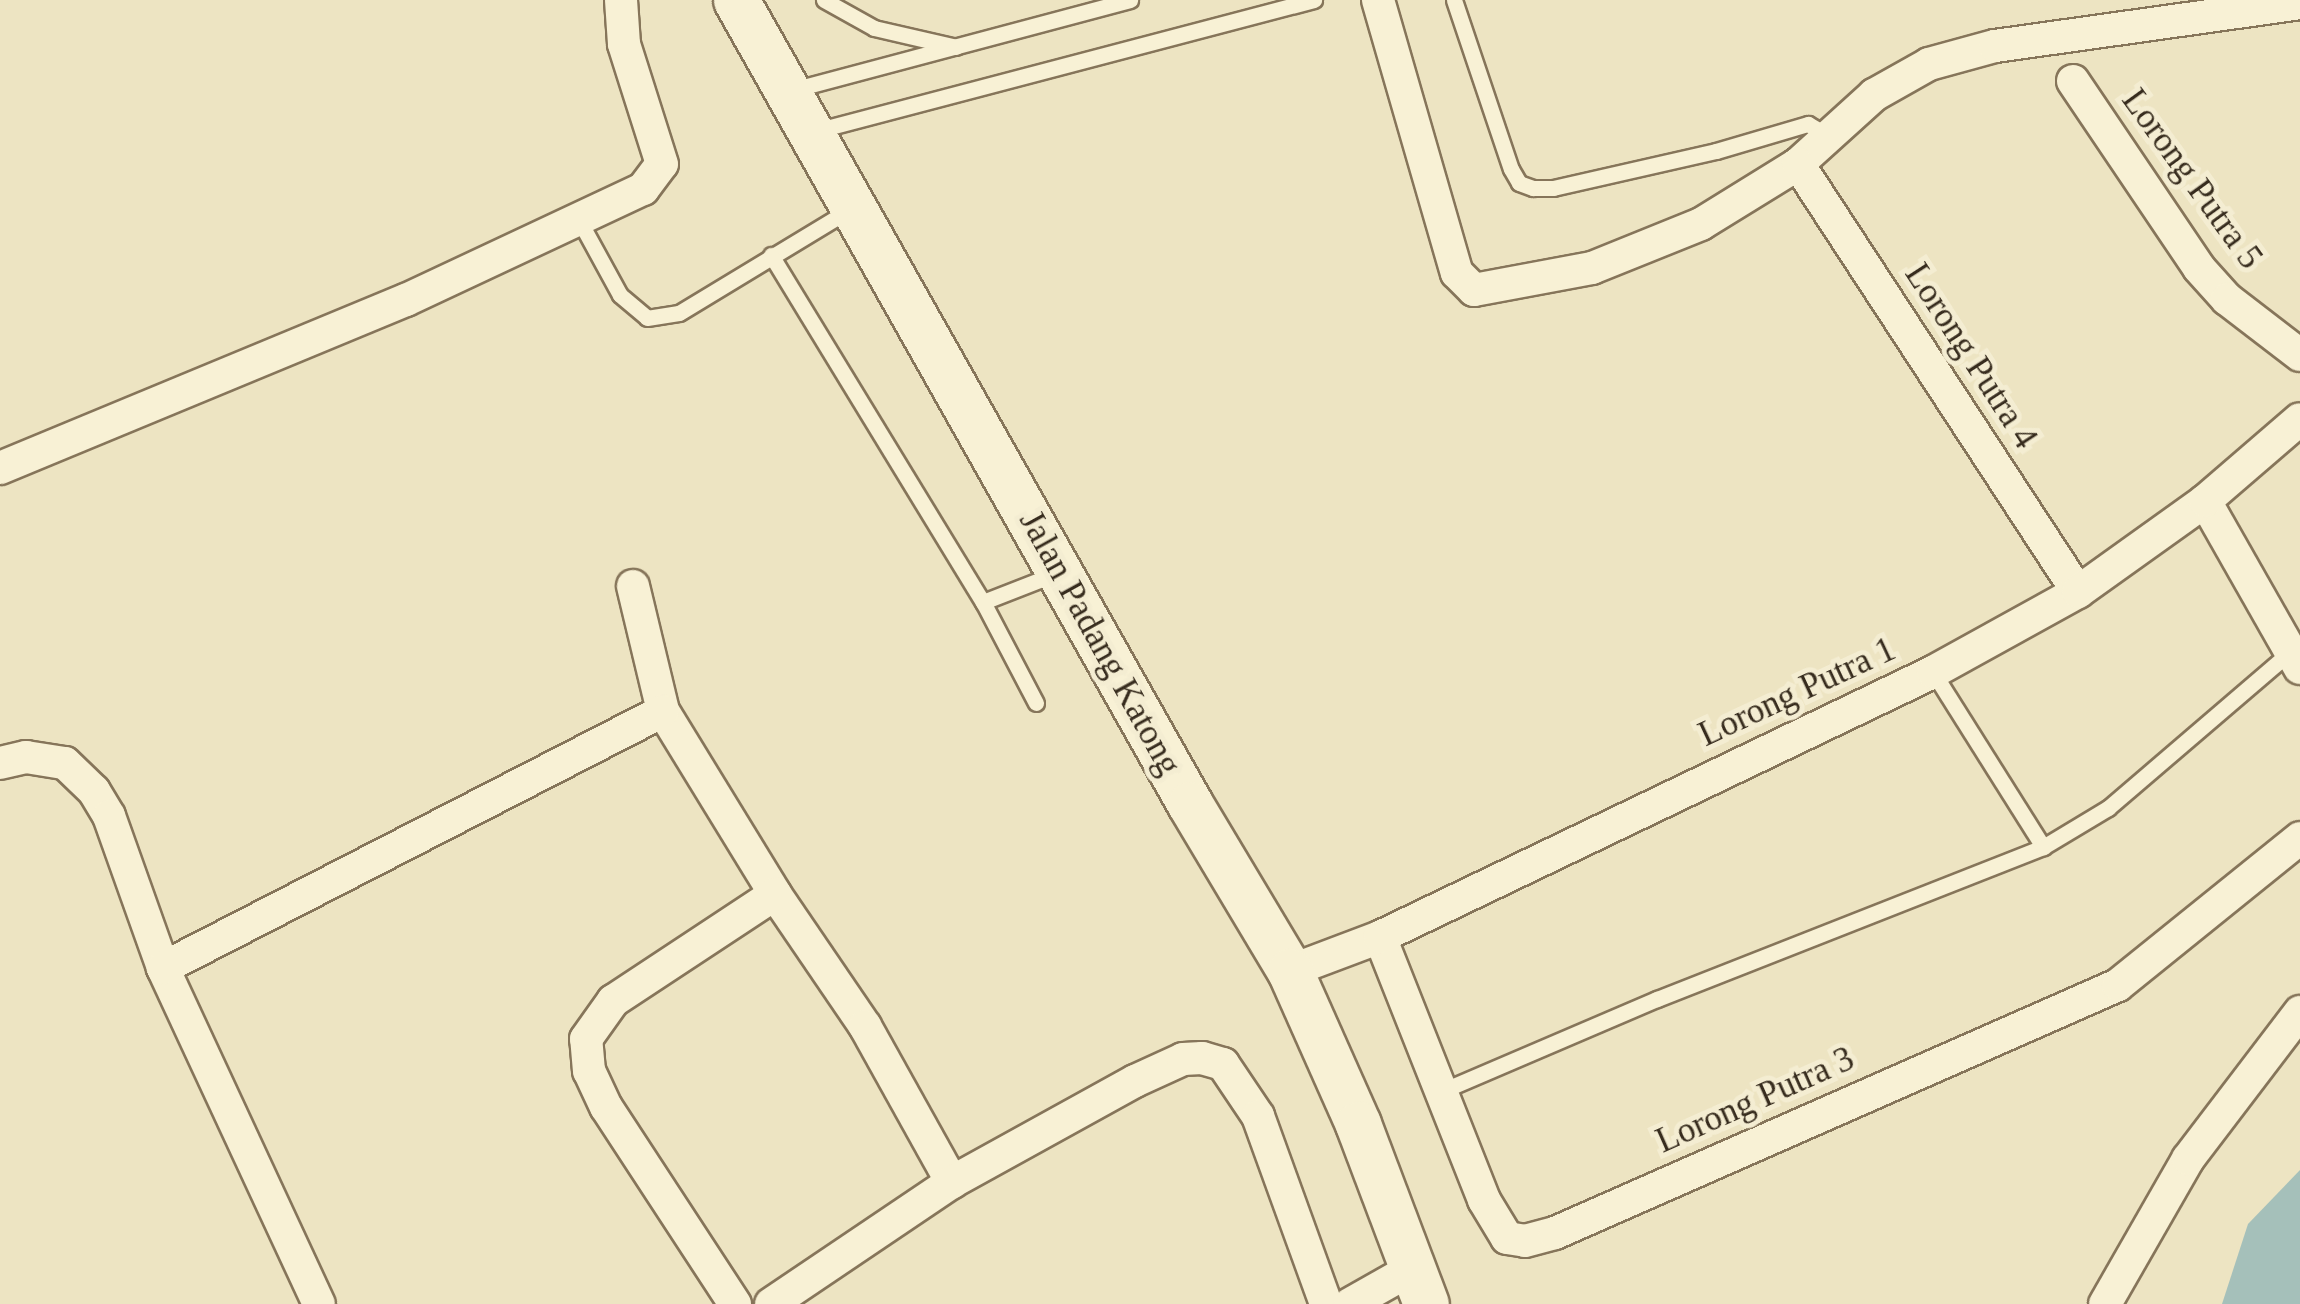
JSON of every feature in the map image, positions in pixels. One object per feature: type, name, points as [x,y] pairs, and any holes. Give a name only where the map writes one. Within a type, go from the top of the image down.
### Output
[{"type":"street","points":[[0,468],[406,300],[643,188],[662,164],[624,44],[621,0]]},
{"type":"street","name":"Jalan Padang Katong","points":[[736,0],[1290,971],[1420,1286]]},
{"type":"street","points":[[1378,0],[1457,273],[1474,290],[1492,290],[1592,268],[1701,224],[1798,164],[1827,135],[1888,88],[1929,64],[1978,50],[2300,4]]},
{"type":"street","name":"Lorong Putra 5","points":[[2073,81],[2199,268],[2227,299],[2300,356]]},
{"type":"street","name":"Lorong Putra 4","points":[[1798,164],[2078,592]]},
{"type":"street","name":"Lorong Putra 1","points":[[1290,971],[1380,937],[1933,672],[2078,592],[2205,501],[2300,420]]},
{"type":"street","points":[[2205,501],[2295,661]]},
{"type":"street","points":[[633,586],[663,712],[775,894],[866,1026],[952,1182]]},
{"type":"street","points":[[163,968],[663,712]]},
{"type":"street","points":[[0,763],[26,757],[64,763],[94,791],[109,816],[163,968],[319,1304]]},
{"type":"street","name":"Lorong Putra 3","points":[[1380,937],[1495,1223],[1508,1238],[1526,1241],[1555,1233],[2118,984],[2300,838]]},
{"type":"street","points":[[736,1304],[606,1107],[588,1071],[586,1038],[613,1001],[775,894]]},
{"type":"street","points":[[2105,1304],[2188,1159],[2300,1012]]},
{"type":"street","points":[[770,1304],[952,1182],[1183,1059],[1222,1064],[1258,1116],[1326,1304]]},
{"type":"street","points":[[1350,1304],[1420,1286]]},
{"type":"lane","points":[[824,0],[874,28],[959,47]]},
{"type":"lane","points":[[788,91],[1130,0]]},
{"type":"lane","points":[[811,132],[1272,6],[1314,0]]},
{"type":"lane","points":[[1454,0],[1518,183],[1553,188],[1716,151],[1808,124],[1827,135]]},
{"type":"lane","points":[[579,220],[620,295],[647,318],[679,313],[852,208]]},
{"type":"lane","points":[[771,255],[983,602],[1036,703]]},
{"type":"lane","points":[[983,602],[1059,572]]},
{"type":"lane","points":[[1442,1091],[1656,999],[2044,846],[2108,808],[2295,661]]},
{"type":"lane","points":[[1933,672],[2044,846]]},
{"type":"water","points":[[2300,1170],[2300,1304],[2222,1304],[2248,1224]]}]
